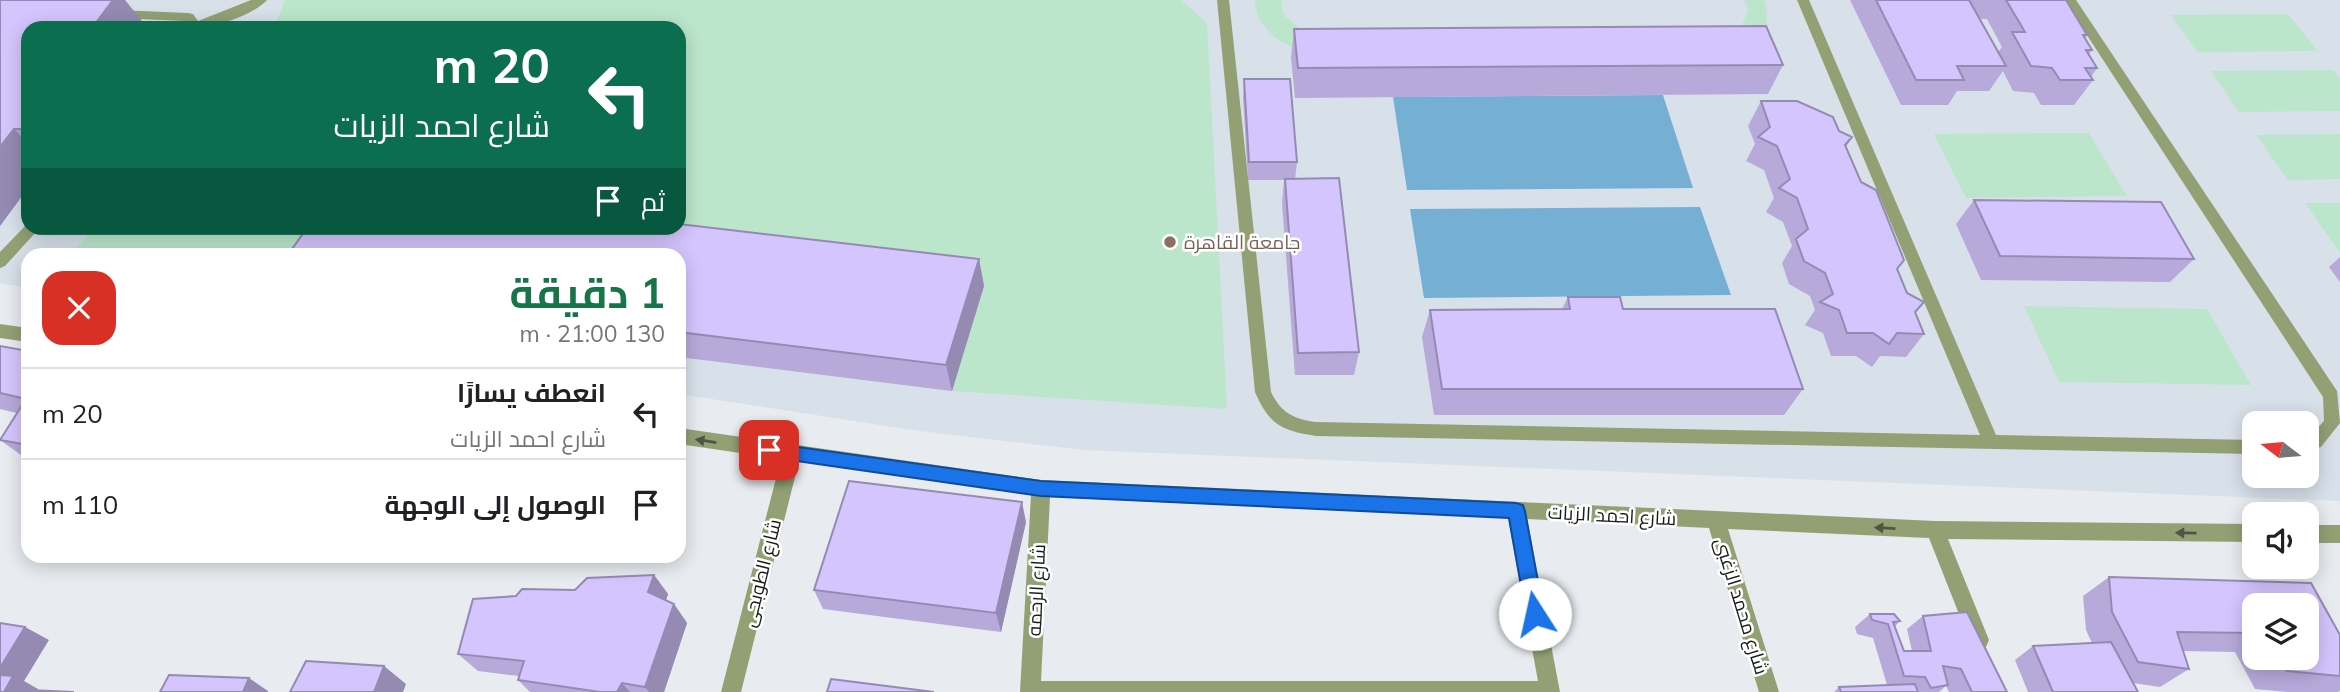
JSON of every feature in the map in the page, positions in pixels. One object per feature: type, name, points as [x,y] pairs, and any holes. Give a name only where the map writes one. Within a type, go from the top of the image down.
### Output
[{"type":"street","points":[[0,331],[21,334]]},
{"type":"street","name":"شارع احمد الزيات","points":[[686,437],[1041,488],[1935,530],[2242,533]]},
{"type":"street","name":"شارع الطوبجى","points":[[731,692],[791,454]]},
{"type":"street","name":"شارع الرحمه","points":[[1030,692],[1041,488]]},
{"type":"street","points":[[1030,692],[1550,691],[1516,511]]},
{"type":"street","name":"شارع محمد الزغبى","points":[[1716,520],[1769,692]]},
{"type":"street","points":[[1935,530],[1985,655]]},
{"type":"street","points":[[2319,534],[2340,534]]},
{"type":"lane","points":[[212,21],[261,0]]},
{"type":"lane","points":[[1223,0],[1263,392],[1271,412],[1291,426],[1316,429],[2242,447]]},
{"type":"lane","points":[[1803,0],[1992,442]]},
{"type":"lane","points":[[2070,0],[2331,396],[2332,423],[2319,438]]},
{"type":"lane","points":[[106,13],[172,14],[188,17],[191,21]]},
{"type":"lane","points":[[0,262],[6,249],[23,235]]},
{"type":"shaded area","name":"جامعة القاهرة","points":[[0,0],[2340,0],[2340,501],[1084,450],[919,431],[686,395],[686,248],[21,248],[21,287],[0,283]]},
{"type":"green space","points":[[285,0],[1181,0],[1207,23],[1227,409],[952,391],[686,358],[686,248],[76,248],[88,235],[686,235],[686,21],[277,21]]},
{"type":"green space","points":[[1255,0],[1281,0],[1284,15],[1303,31],[1741,28],[1748,10],[1744,0],[1764,0],[1767,18],[1762,36],[1298,50],[1268,31],[1259,18]]},
{"type":"green space","points":[[2288,14],[2318,51],[2197,52],[2171,15]]},
{"type":"green space","points":[[2333,70],[2340,78],[2340,111],[2239,112],[2211,71]]},
{"type":"green space","points":[[2089,133],[2127,196],[1966,198],[1934,134]]},
{"type":"green space","points":[[2340,134],[2340,179],[2288,180],[2256,135]]},
{"type":"green space","points":[[2305,203],[2340,203],[2340,251],[2339,251]]},
{"type":"green space","points":[[2024,306],[2207,309],[2251,385],[2059,382]]},
{"type":"water","points":[[1663,95],[1693,188],[1407,190],[1393,97]]},
{"type":"water","points":[[1700,207],[1731,295],[1424,298],[1410,209]]},
{"type":"building","points":[[0,0],[113,0],[97,21],[21,21],[21,129],[14,129],[0,147]]},
{"type":"building","points":[[1876,0],[1969,0],[2006,66],[1957,66],[1964,80],[1916,80]]},
{"type":"building","points":[[2006,0],[2066,0],[2087,35],[2083,35],[2092,50],[2086,50],[2097,68],[2085,68],[2093,80],[2060,80],[2052,68],[2031,66],[2012,32],[2025,32]]},
{"type":"building","points":[[1766,26],[1783,65],[1298,68],[1294,29]]},
{"type":"building","points":[[1244,79],[1290,79],[1297,162],[1249,162]]},
{"type":"building","points":[[1761,101],[1797,101],[1833,117],[1839,131],[1852,137],[1845,145],[1861,182],[1876,190],[1904,260],[1897,269],[1907,293],[1924,302],[1915,312],[1924,334],[1897,333],[1889,344],[1873,333],[1847,333],[1839,310],[1820,302],[1833,294],[1825,273],[1804,261],[1796,239],[1808,229],[1797,198],[1779,188],[1790,179],[1777,146],[1758,137],[1770,127]]},
{"type":"building","points":[[1339,178],[1359,352],[1298,353],[1285,179]]},
{"type":"building","points":[[1974,200],[2161,202],[2194,259],[2000,256]]},
{"type":"building","points":[[686,225],[979,259],[946,365],[686,333],[686,248],[293,248],[302,235],[686,235]]},
{"type":"building","points":[[1568,297],[1620,297],[1623,309],[1775,309],[1803,389],[1442,389],[1430,310],[1570,309]]},
{"type":"building","points":[[0,346],[21,350],[21,398],[0,393]]},
{"type":"building","points":[[21,407],[21,444],[0,440]]},
{"type":"building","points":[[849,481],[1022,502],[996,613],[814,590]]},
{"type":"building","points":[[654,575],[648,592],[674,604],[645,687],[622,683],[617,692],[600,692],[518,680],[524,661],[458,654],[473,599],[516,596],[522,589],[575,590],[587,578]]},
{"type":"building","points":[[2109,577],[2311,583],[2317,593],[2242,593],[2242,633],[2177,632],[2189,669],[2138,662],[2112,612]]},
{"type":"building","points":[[2319,597],[2340,635],[2340,676],[2287,671],[2319,670]]},
{"type":"building","points":[[1967,612],[2007,692],[1972,692],[1961,669],[1943,666],[1948,685],[1931,688],[1925,677],[1904,676],[1888,624],[1872,620],[1870,614],[1894,614],[1900,621],[1893,622],[1904,651],[1931,651],[1923,616]]},
{"type":"building","points":[[0,623],[25,627],[0,668]]},
{"type":"building","points":[[2111,642],[2138,692],[2053,692],[2033,646]]},
{"type":"building","points":[[306,661],[384,666],[374,692],[290,692]]},
{"type":"building","points":[[0,675],[13,676],[4,692],[0,692]]},
{"type":"building","points":[[169,675],[249,678],[243,692],[160,692]]},
{"type":"building","points":[[831,679],[934,692],[827,692]]},
{"type":"building","points":[[1915,684],[1918,692],[1841,692],[1839,687]]},
{"type":"building","points":[[29,690],[74,692],[27,692]]},
{"type":"place","name":"جامعة القاهرة","points":[[1170,242]]},
{"type":"route","points":[[769,450],[1041,488],[1516,511],[1535,614]]}]
